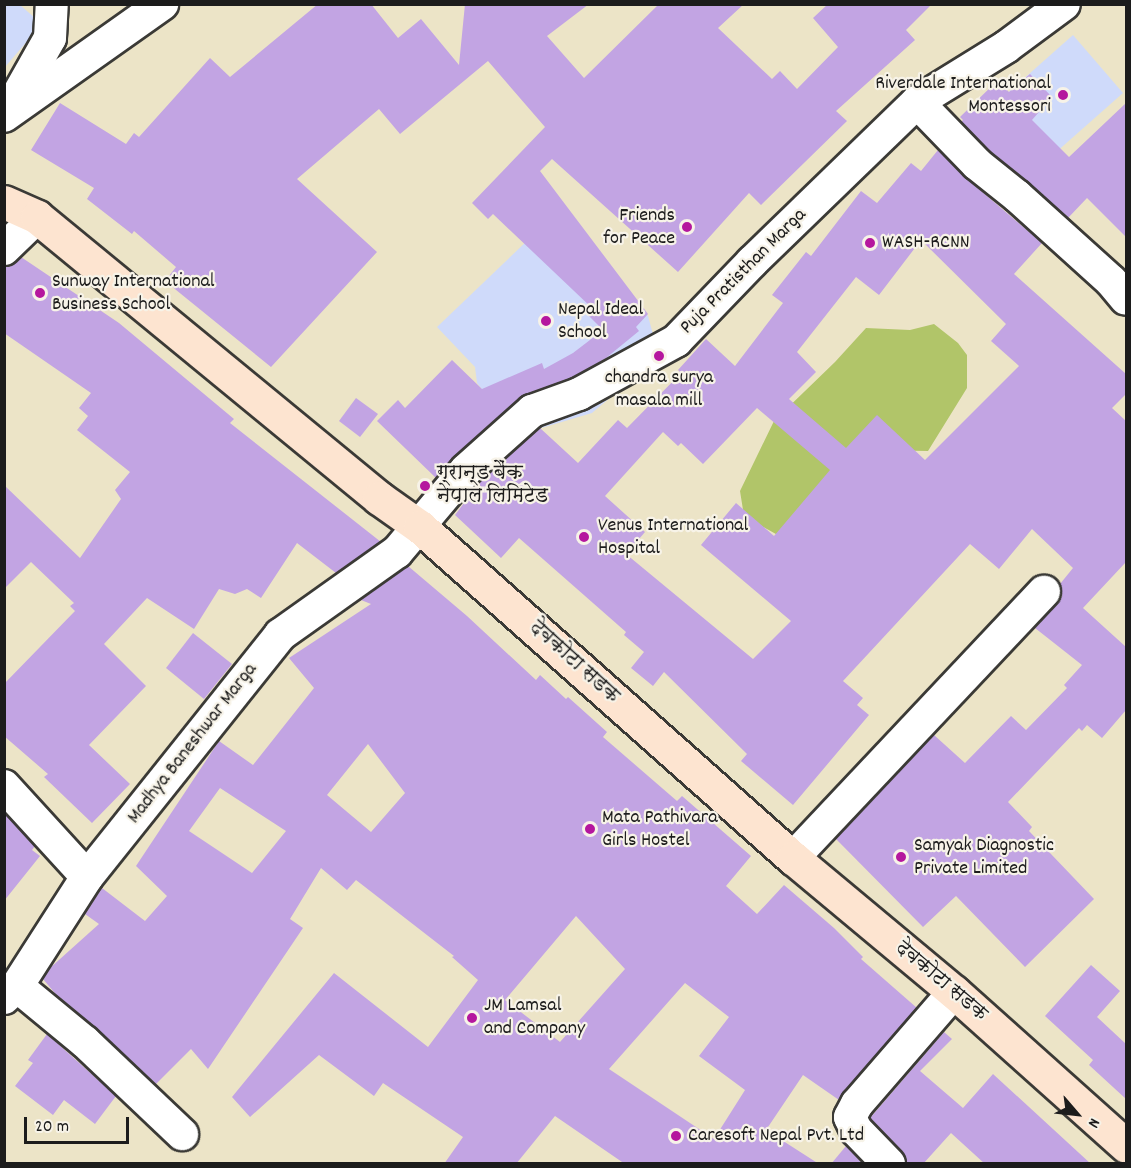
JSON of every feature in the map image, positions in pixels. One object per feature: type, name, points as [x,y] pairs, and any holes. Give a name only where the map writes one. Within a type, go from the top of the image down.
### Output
[{"type":"main road","name":"देवकोटा सडक","points":[[4,202],[37,218],[379,498],[420,527],[793,858],[954,992],[1126,1146]]},
{"type":"street","points":[[6,115],[50,38],[52,4]]},
{"type":"street","points":[[6,115],[162,4]]},
{"type":"street","name":"Puja Pratisthan Marga","points":[[420,527],[466,470],[532,411],[579,394],[676,340],[752,262],[917,102],[1006,47],[1064,4]]},
{"type":"street","points":[[917,102],[977,165],[1017,196],[1111,281],[1126,299]]},
{"type":"street","points":[[4,249],[37,218]]},
{"type":"street","name":"Madhya Baneshwar Marga","points":[[11,992],[87,877],[279,635],[397,552],[420,527]]},
{"type":"street","points":[[793,858],[1044,591]]},
{"type":"street","points":[[4,786],[87,877]]},
{"type":"street","points":[[11,992],[85,1042],[182,1134]]},
{"type":"street","points":[[889,1164],[856,1130],[850,1117],[857,1104],[954,992]]},
{"type":"shaded area","points":[[5,5],[20,5],[42,24],[5,67]]},
{"type":"shaded area","name":"Riverdale International Montessori","points":[[1073,35],[1123,93],[1054,154],[1003,97]]},
{"type":"shaded area","name":"Nepal Ideal School","points":[[553,216],[648,316],[659,356],[592,413],[521,434],[506,420],[477,383],[475,367],[437,327]]},
{"type":"green space","points":[[934,324],[958,343],[967,355],[967,388],[928,451],[871,450],[792,543],[744,516],[740,491],[774,421],[835,362],[866,328],[910,330]]},
{"type":"building","points":[[318,4],[371,4],[398,38],[421,19],[459,65],[465,4],[589,4],[547,36],[584,78],[659,4],[744,4],[718,28],[772,79],[780,71],[797,89],[838,47],[813,18],[828,4],[932,4],[906,30],[915,40],[836,111],[847,121],[761,205],[749,193],[678,272],[552,159],[540,171],[648,314],[636,327],[639,331],[606,358],[572,378],[520,398],[454,457],[436,478],[377,421],[398,400],[405,408],[452,360],[482,389],[542,363],[544,369],[573,353],[603,330],[588,315],[593,309],[493,214],[488,219],[472,203],[545,127],[488,61],[400,134],[379,109],[297,179],[377,252],[271,367],[165,281],[176,267],[134,231],[132,234],[87,199],[94,188],[31,150],[60,103],[126,144],[134,133],[139,137],[210,58],[230,77]]},
{"type":"building","points":[[1030,74],[1052,97],[1032,120],[1069,157],[1126,103],[1126,237],[1087,198],[1068,218],[989,151],[961,122],[963,120],[960,117],[997,81],[1009,92]]},
{"type":"building","points":[[938,150],[966,178],[1042,243],[1014,274],[1126,374],[1126,394],[1112,408],[1126,421],[1126,562],[1083,608],[1126,647],[1126,710],[1102,738],[1087,725],[1082,731],[1079,728],[1008,802],[1032,827],[1029,831],[1094,899],[1025,967],[956,896],[923,927],[836,839],[934,735],[965,763],[1011,716],[1026,730],[1067,688],[1064,685],[1082,665],[1035,628],[1057,604],[1062,596],[1060,584],[1073,568],[1032,529],[999,569],[970,544],[843,681],[863,698],[857,705],[869,715],[793,805],[741,761],[747,754],[664,672],[653,686],[631,668],[644,652],[624,635],[626,632],[519,538],[501,558],[455,515],[479,483],[540,428],[578,463],[618,420],[627,428],[681,373],[678,370],[706,339],[735,366],[783,303],[772,295],[806,252],[811,256],[861,191],[877,203],[911,163],[921,171]],"holes":[[[921,240],[1006,324],[991,341],[1019,366],[925,460],[877,415],[846,448],[789,399],[816,372],[797,352],[856,277],[879,295]],[[757,408],[830,470],[774,536],[736,503],[701,545],[791,621],[753,659],[626,554],[645,532],[605,496],[663,432],[678,446],[681,443],[703,464]]]},
{"type":"building","points":[[21,257],[119,323],[234,419],[230,423],[381,542],[336,573],[297,543],[261,598],[247,589],[235,594],[219,589],[194,629],[147,598],[104,644],[146,686],[89,745],[130,784],[92,823],[44,777],[48,774],[4,736],[4,684],[75,611],[70,606],[74,603],[31,562],[4,589],[4,485],[80,558],[121,499],[115,490],[130,472],[77,430],[88,416],[79,408],[91,393],[4,333],[4,268]]},
{"type":"building","points":[[356,398],[378,414],[360,437],[339,421]]},
{"type":"building","points":[[408,566],[467,616],[536,680],[540,675],[566,699],[568,697],[607,732],[603,737],[677,801],[682,796],[751,856],[726,886],[757,914],[784,885],[834,928],[863,957],[861,959],[917,1008],[839,1100],[803,1075],[766,1130],[819,1164],[625,1164],[555,1116],[516,1164],[444,1164],[463,1137],[383,1083],[374,1096],[319,1055],[250,1117],[232,1097],[334,973],[428,1047],[478,980],[452,957],[454,956],[356,880],[347,890],[321,868],[290,919],[303,928],[208,1069],[191,1049],[156,1084],[97,1029],[59,998],[43,979],[50,968],[99,924],[85,914],[102,888],[145,921],[167,896],[136,866],[219,741],[253,765],[314,688],[289,658],[371,604],[361,600]],"holes":[[[368,744],[405,793],[371,832],[327,795]],[[220,788],[286,831],[252,873],[189,831]],[[576,916],[625,969],[560,1042],[505,1000]],[[685,983],[729,1017],[699,1056],[745,1090],[714,1139],[609,1069]]]},
{"type":"building","points":[[193,633],[232,664],[204,699],[166,668]]},
{"type":"building","points":[[4,813],[35,846],[32,850],[40,856],[4,901]]},
{"type":"building","points":[[1091,965],[1120,991],[1097,1017],[1126,1044],[1126,1099],[1089,1065],[1093,1060],[1045,1016]]},
{"type":"building","points":[[944,1032],[952,1039],[920,1071],[963,1108],[993,1074],[1091,1164],[985,1164],[951,1133],[923,1164],[906,1164],[902,1151],[870,1118]]},
{"type":"building","points":[[47,1034],[116,1096],[95,1124],[64,1100],[53,1115],[15,1086],[33,1063],[28,1060]]},
{"type":"building","points":[[846,1146],[863,1164],[831,1164]]},
{"type":"place","name":"Riverdale International Montessori","points":[[1063,95]]},
{"type":"place","name":"Friends for Peace","points":[[687,227]]},
{"type":"place","name":"WASH-RCNN","points":[[870,243]]},
{"type":"place","name":"Sunway International Business School","points":[[40,293]]},
{"type":"place","name":"Nepal Ideal School","points":[[546,321]]},
{"type":"place","name":"chandra surya masala mill","points":[[659,356]]},
{"type":"place","name":"ग्रान्ड बैंक नेपाल लिमिटेड","points":[[425,486]]},
{"type":"place","name":"Venus International Hospital","points":[[584,537]]},
{"type":"place","name":"Mata Pathivara Girls Hostel","points":[[590,829]]},
{"type":"place","name":"Samyak Diagnostic Private Limited","points":[[901,857]]},
{"type":"place","name":"JM Lamsal and Company","points":[[472,1018]]},
{"type":"place","name":"Caresoft Nepal Pvt. Ltd","points":[[676,1136]]}]
